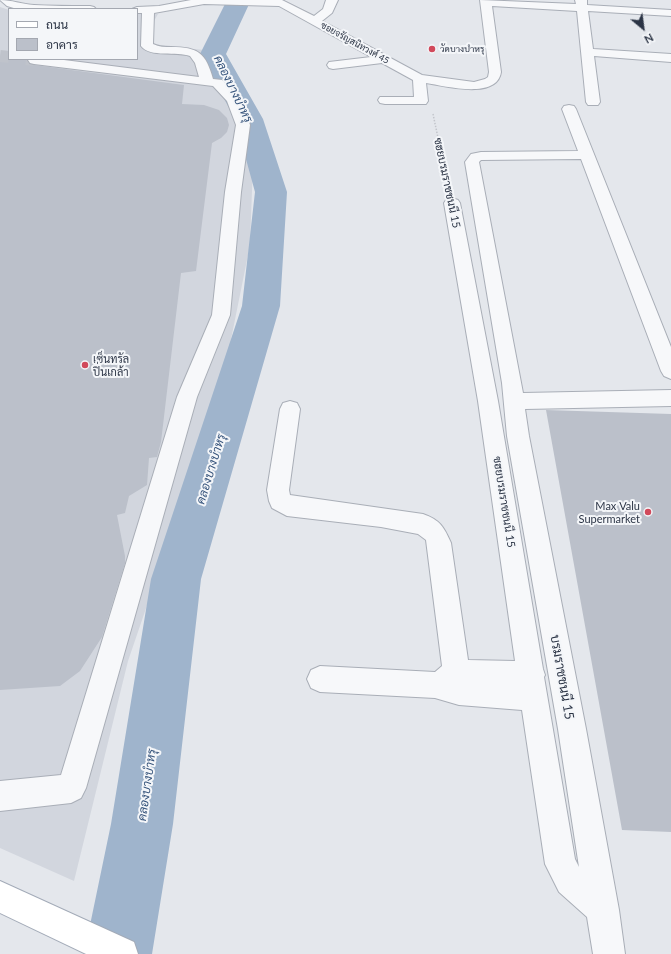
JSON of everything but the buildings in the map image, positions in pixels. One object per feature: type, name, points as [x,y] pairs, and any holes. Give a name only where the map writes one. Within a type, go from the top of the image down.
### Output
[{"type":"main road","points":[[0,897],[122,954]]},
{"type":"street","points":[[5,0],[10,5],[35,8]]},
{"type":"street","points":[[315,20],[332,0]]},
{"type":"street","points":[[486,1],[582,4],[671,14],[667,0]]},
{"type":"street","name":"ซอยจรัญสนิทวงศ์ 45","points":[[146,13],[198,2],[279,2],[422,78],[474,86],[490,82],[494,78],[495,72],[486,1]]},
{"type":"street","points":[[582,4],[593,102]]},
{"type":"street","points":[[192,13],[146,13],[147,46],[155,50],[188,52],[195,54],[198,57],[207,81]]},
{"type":"street","points":[[587,52],[671,58]]},
{"type":"street","points":[[333,65],[385,59]]},
{"type":"street","points":[[0,796],[71,788],[187,397],[220,315],[233,192],[243,125],[241,116],[231,98],[222,86],[217,83],[34,60]]},
{"type":"street","points":[[385,100],[421,101],[422,78]]},
{"type":"street","points":[[569,109],[671,371]]},
{"type":"street","name":"บรมราชชนนี 15","points":[[588,155],[481,156],[476,157],[472,162],[512,383],[518,436],[572,729],[609,954]]},
{"type":"street","name":"ซฮยบรมราชชนนี 15","points":[[452,203],[487,393],[560,864],[570,881],[603,915]]},
{"type":"street","points":[[514,401],[671,398]]},
{"type":"street","points":[[290,409],[278,490],[280,501],[287,506],[381,517],[423,524],[435,533],[439,543],[450,683]]},
{"type":"street","points":[[320,679],[533,686]]},
{"type":"path","name":"ซฮยบรมราชชนนี 15","points":[[422,78],[452,203]]},
{"type":"shaded area","name":"เซ็นทรัล ปิ่นเกล้า","points":[[0,7],[8,10],[8,60],[138,60],[138,14],[158,14],[141,44],[205,50],[223,81],[253,163],[250,245],[221,389],[128,661],[74,881],[0,848]]},
{"type":"waterway","name":"คลองบางบำหรุ","points":[[118,954],[142,824],[176,579],[261,306],[271,192],[249,119],[213,54],[239,0]]},
{"type":"tunnel","points":[[0,56],[8,57]]},
{"type":"place","name":"วัดบางบำหรุ","points":[[432,49]]},
{"type":"place","name":"เซ็นทรัล ปิ่นเกล้า","points":[[85,365]]},
{"type":"place","name":"Max Valu Supermarket","points":[[648,512]]}]
